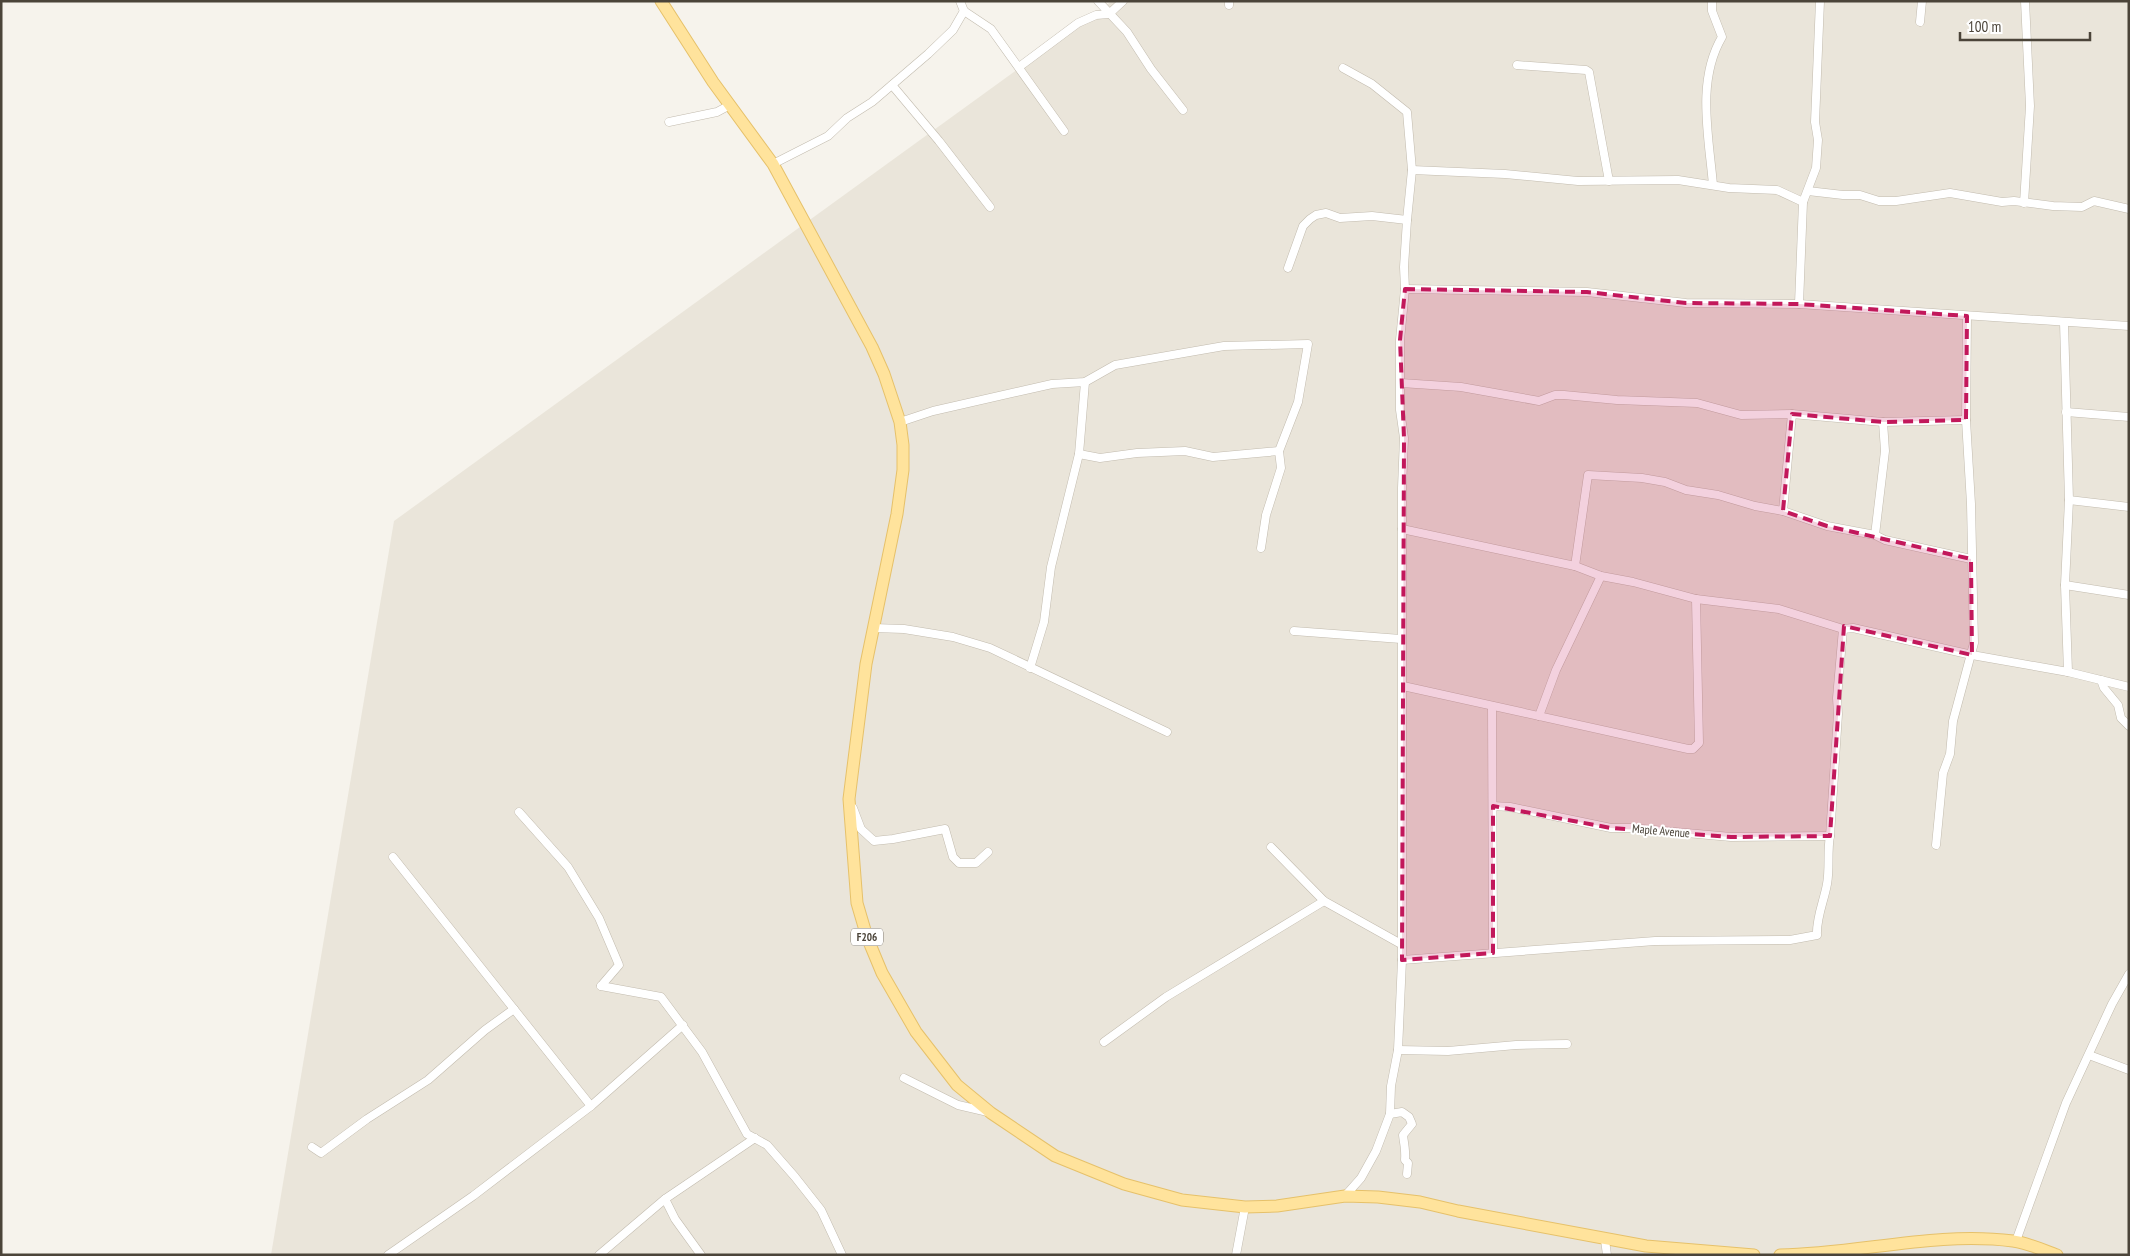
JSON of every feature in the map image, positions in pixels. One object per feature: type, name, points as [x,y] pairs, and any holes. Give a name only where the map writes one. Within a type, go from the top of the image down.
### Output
[{"type":"main road","name":"F206","points":[[662,2],[730,104],[773,164],[872,347],[884,374],[900,422],[903,445],[897,514],[866,664],[849,799],[857,903],[867,937],[882,973],[916,1032],[957,1086],[991,1113],[1055,1156],[1124,1184],[1182,1200],[1245,1207],[1277,1206],[1345,1196],[1420,1202],[1605,1240],[1679,1250],[1754,1255]]},
{"type":"main road","points":[[1780,1255],[1847,1252],[1932,1239],[1974,1238],[2016,1241],[2057,1255]]},
{"type":"street","points":[[960,1],[964,11],[991,29],[1064,131]]},
{"type":"street","points":[[1098,1],[1127,32],[1151,69],[1183,110]]},
{"type":"street","points":[[1018,67],[1078,24],[1096,15],[1109,14],[1123,1]]},
{"type":"street","points":[[1712,1],[1712,11],[1722,37],[1713,52],[1709,68],[1706,102],[1713,185]]},
{"type":"street","points":[[1799,304],[1803,202],[1816,168],[1818,140],[1815,122],[1820,1]]},
{"type":"street","points":[[1920,22],[1922,1]]},
{"type":"street","points":[[2024,203],[2030,106],[2026,1]]},
{"type":"street","points":[[773,164],[828,136],[847,118],[872,102],[953,30],[964,11]]},
{"type":"street","points":[[1517,65],[1586,70],[1589,72],[1609,181]]},
{"type":"street","points":[[1343,68],[1372,84],[1405,110],[1408,118],[1412,170],[1400,340],[1400,410],[1404,438],[1401,639],[1403,686],[1402,960],[1398,1050],[1391,1086],[1390,1114],[1376,1151],[1361,1178],[1345,1196]]},
{"type":"street","points":[[892,85],[939,140],[990,207]]},
{"type":"street","points":[[669,122],[717,112],[730,104]]},
{"type":"street","points":[[1412,170],[1609,181],[1678,180],[1777,190],[1803,202]]},
{"type":"street","points":[[1808,191],[1860,195],[1879,201],[1896,201],[1950,194],[2002,202],[2082,207],[2094,201],[2129,209]]},
{"type":"street","points":[[1288,268],[1303,226],[1316,215],[1326,213],[1340,218],[1372,216],[1407,220]]},
{"type":"street","points":[[1405,289],[1587,292],[1686,303],[1799,304],[2129,326]]},
{"type":"street","points":[[1936,845],[1943,773],[1950,754],[1953,722],[1974,643],[1971,504],[1966,420],[1967,316]]},
{"type":"street","points":[[2064,322],[2069,500],[2065,585],[2068,672]]},
{"type":"street","points":[[900,422],[932,411],[1043,386],[1084,382],[1116,365],[1215,348],[1308,344],[1298,402],[1279,451],[1281,468],[1266,515],[1261,548]]},
{"type":"street","points":[[1030,668],[1044,622],[1051,567],[1079,454],[1084,382]]},
{"type":"street","points":[[1401,383],[1460,387],[1539,401],[1554,395],[1564,394],[1617,400],[1697,403],[1742,414],[1792,414],[1883,422],[1966,420]]},
{"type":"street","points":[[2066,412],[2129,417]]},
{"type":"street","points":[[1783,511],[1792,414]]},
{"type":"street","points":[[1875,535],[1885,451],[1883,422]]},
{"type":"street","points":[[1079,454],[1100,458],[1137,453],[1185,451],[1213,457],[1279,451]]},
{"type":"street","points":[[1575,566],[1588,474],[1642,478],[1665,482],[1686,490],[1718,495],[1755,506],[1783,511],[1827,526],[1875,535],[1886,540],[1971,560]]},
{"type":"street","points":[[2069,500],[2129,507]]},
{"type":"street","points":[[1402,529],[1575,566],[1601,576],[1633,582],[1696,599],[1779,609],[1844,629],[1853,628],[1972,655],[2068,672],[2129,686]]},
{"type":"street","points":[[1539,716],[1556,670],[1601,576]]},
{"type":"street","points":[[2065,585],[2129,595]]},
{"type":"street","points":[[1403,686],[1693,749],[1698,743],[1696,599]]},
{"type":"street","points":[[873,628],[904,629],[953,637],[990,648],[1167,732]]},
{"type":"street","points":[[1402,960],[1532,948],[1655,941],[1790,940],[1817,935],[1821,903],[1827,884],[1827,849],[1830,836],[1837,698],[1844,629]]},
{"type":"street","points":[[1294,630],[1401,639]]},
{"type":"street","points":[[2101,680],[2104,688],[2118,705],[2122,718],[2129,726]]},
{"type":"street","points":[[1492,706],[1493,953]]},
{"type":"street","points":[[849,799],[861,829],[874,841],[945,829],[953,857],[959,863],[976,863],[988,852]]},
{"type":"street","name":"Maple Avenue","points":[[1493,806],[1510,807],[1611,828],[1631,828],[1731,838],[1830,836]]},
{"type":"street","points":[[519,812],[568,868],[599,918],[619,965],[601,986],[661,996],[702,1052],[746,1134],[767,1145],[821,1210],[842,1255]]},
{"type":"street","points":[[1271,847],[1324,901],[1401,944]]},
{"type":"street","points":[[393,857],[592,1106]]},
{"type":"street","points":[[1104,1042],[1166,997],[1324,901]]},
{"type":"street","points":[[2016,1241],[2059,1120],[2112,1004],[2129,974]]},
{"type":"street","points":[[312,1147],[321,1153],[367,1119],[428,1080],[485,1030],[514,1009]]},
{"type":"street","points":[[388,1255],[473,1196],[592,1106],[682,1025]]},
{"type":"street","points":[[1398,1050],[1448,1051],[1516,1045],[1566,1044]]},
{"type":"street","points":[[2088,1055],[2129,1070]]},
{"type":"street","points":[[904,1078],[958,1104],[991,1113]]},
{"type":"street","points":[[1390,1114],[1402,1112],[1409,1117],[1412,1124],[1403,1135],[1406,1151],[1405,1160],[1408,1163],[1407,1174]]},
{"type":"street","points":[[599,1255],[664,1199],[755,1138]]},
{"type":"street","points":[[664,1199],[675,1219],[701,1255]]},
{"type":"street","points":[[1236,1255],[1245,1207]]},
{"type":"street","points":[[1605,1240],[1607,1255]]},
{"type":"highlighted area","points":[[1405,289],[1587,292],[1686,303],[1799,304],[1967,316],[1966,420],[1883,422],[1792,414],[1783,511],[1827,526],[1971,559],[1972,655],[1844,626],[1830,836],[1731,837],[1611,828],[1493,806],[1493,953],[1402,960],[1404,438],[1400,340]]},
{"type":"shaded area","points":[[1112,1],[2129,1],[2129,1255],[271,1255],[394,521]]}]
